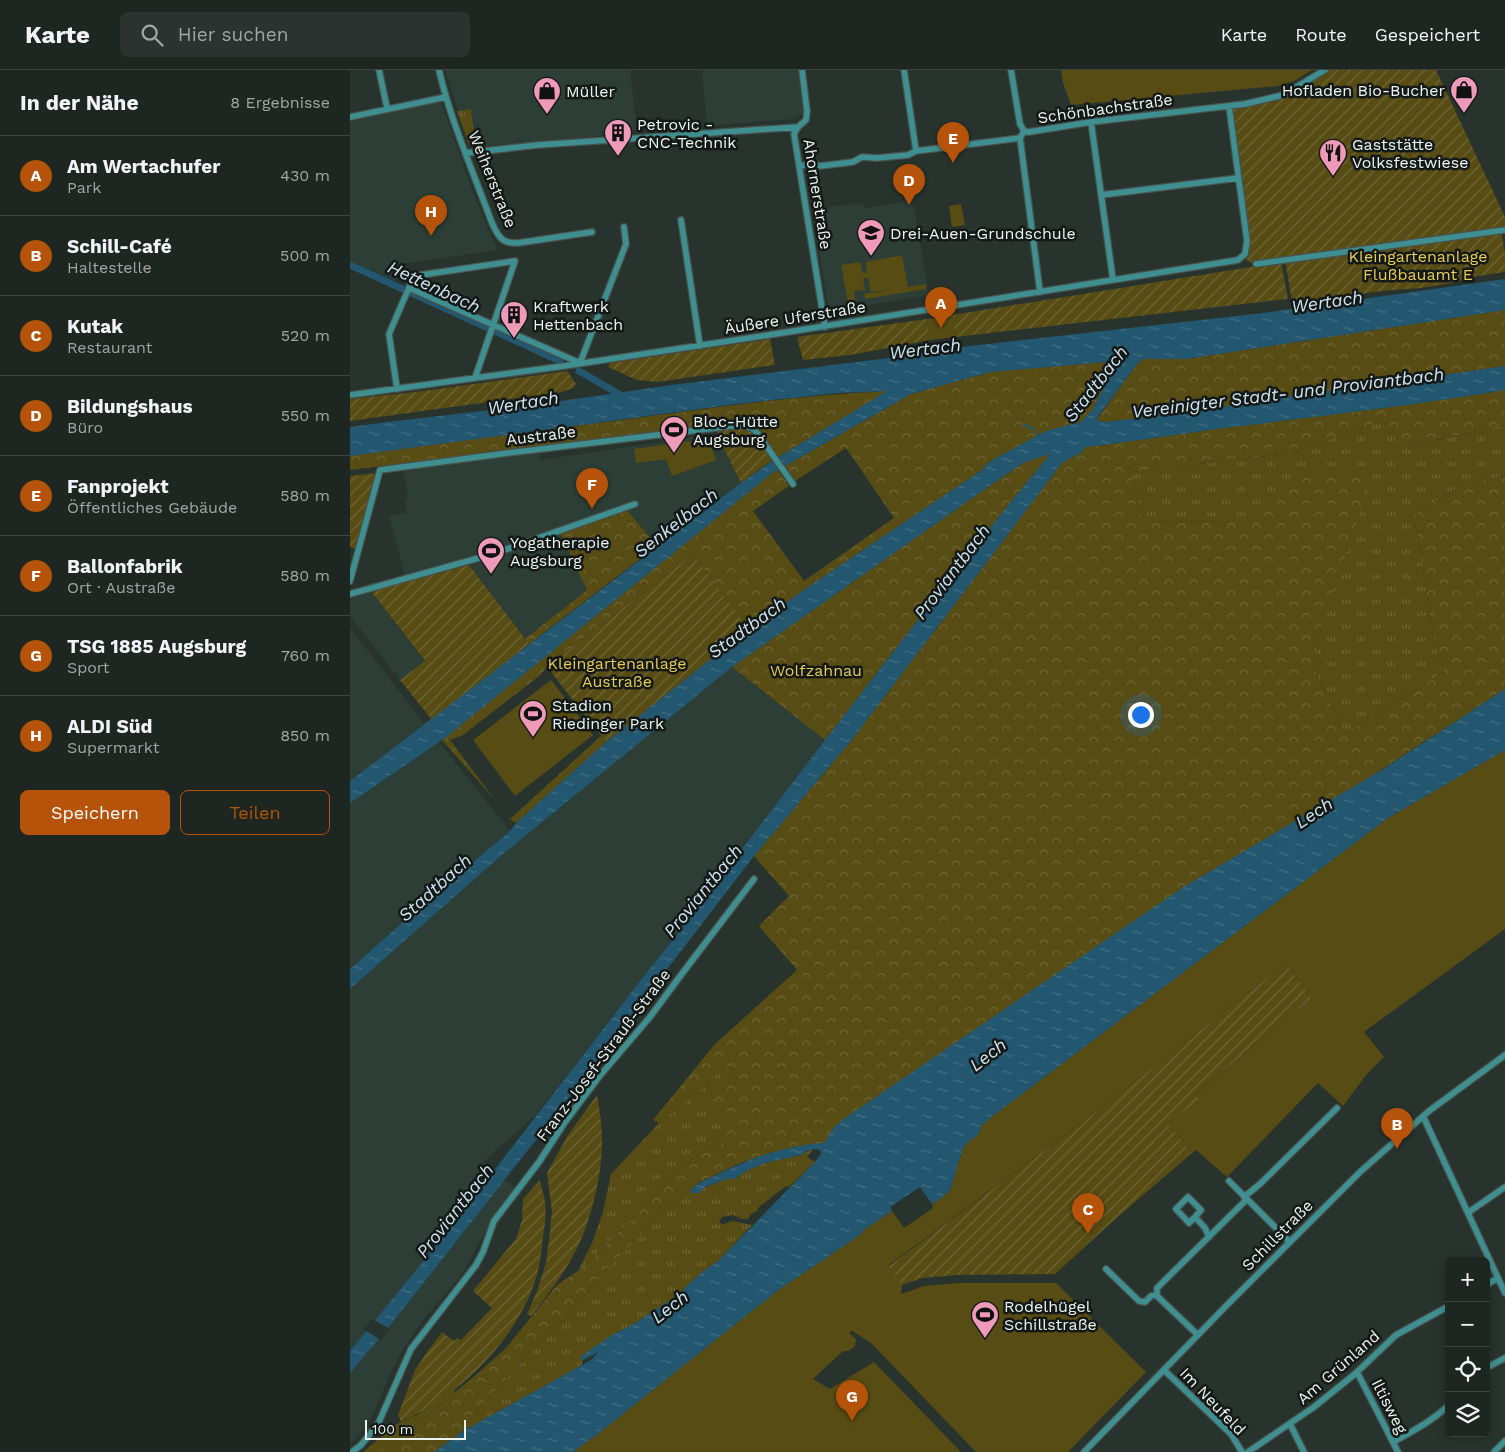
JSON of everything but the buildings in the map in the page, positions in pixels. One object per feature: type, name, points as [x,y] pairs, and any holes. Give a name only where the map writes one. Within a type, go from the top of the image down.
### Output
[{"type":"street","points":[[379,70],[387,108]]},
{"type":"street","name":"Weiherstraße","points":[[439,70],[446,97],[466,153],[494,227],[501,238],[506,242],[518,243],[592,232]]},
{"type":"street","name":"Ahornerstraße","points":[[802,70],[808,111],[806,120],[798,127],[794,134],[825,326]]},
{"type":"street","points":[[904,70],[916,151]]},
{"type":"street","points":[[1011,70],[1020,124],[1024,131]]},
{"type":"street","name":"Schönbachstraße","points":[[799,166],[813,164],[820,166],[853,162],[862,156],[877,158],[908,155],[916,151],[1020,138],[1024,131],[1029,132],[1091,122],[1229,106],[1279,96],[1326,70]]},
{"type":"street","points":[[350,117],[446,97]]},
{"type":"street","points":[[1101,196],[1238,178],[1229,106]]},
{"type":"street","points":[[1091,122],[1113,280]]},
{"type":"street","points":[[466,153],[538,145],[798,127]]},
{"type":"street","points":[[1020,138],[1040,292]]},
{"type":"street","name":"Äußere Uferstraße","points":[[350,395],[700,346],[1232,262],[1242,256],[1246,249],[1247,241],[1238,178]]},
{"type":"street","points":[[681,220],[700,346]]},
{"type":"street","points":[[409,288],[580,364],[626,244],[624,227]]},
{"type":"street","points":[[1256,264],[1505,230]]},
{"type":"street","points":[[397,389],[389,334],[414,276],[515,261],[475,378]]},
{"type":"street","name":"Austraße","points":[[350,581],[380,470],[740,425],[752,428],[758,434],[792,484]]},
{"type":"street","points":[[350,594],[493,554],[634,504]]},
{"type":"street","name":"Franz-Josef-Strauß-Straße","points":[[352,1452],[378,1424],[411,1349],[468,1278],[483,1252],[494,1221],[502,1209],[539,1162],[564,1122],[598,1078],[650,1017],[754,879]]},
{"type":"street","name":"Schillstraße","points":[[1084,1452],[1360,1172],[1424,1116],[1505,1055]]},
{"type":"street","points":[[1198,1335],[1157,1296],[1157,1288],[1337,1108]]},
{"type":"street","points":[[1424,1116],[1505,1293]]},
{"type":"street","points":[[1229,1181],[1290,1242]]},
{"type":"street","points":[[1469,1212],[1505,1186]]},
{"type":"street","points":[[1188,1197],[1201,1210],[1196,1218],[1189,1222],[1176,1209],[1188,1197]]},
{"type":"street","points":[[1196,1218],[1205,1228],[1209,1237]]},
{"type":"street","points":[[1106,1269],[1139,1301],[1145,1302],[1151,1296],[1157,1294]]},
{"type":"street","points":[[1490,1283],[1498,1278]]},
{"type":"street","name":"Am Grünland","points":[[1248,1452],[1314,1407],[1357,1372],[1396,1335],[1445,1308]]},
{"type":"street","points":[[1490,1366],[1505,1358]]},
{"type":"street","name":"Im Neufeld","points":[[1164,1370],[1231,1434],[1242,1452]]},
{"type":"street","name":"Iltisweg","points":[[1357,1372],[1398,1452]]},
{"type":"street","points":[[1393,1442],[1419,1429],[1445,1409]]},
{"type":"street","points":[[1290,1424],[1304,1452]]},
{"type":"street","points":[[1494,1452],[1505,1441]]},
{"type":"shaded area","points":[[445,70],[630,70],[637,130],[580,139],[470,147]]},
{"type":"shaded area","points":[[702,70],[798,70],[804,113],[793,119],[707,126]]},
{"type":"shaded area","points":[[441,102],[471,187],[498,250],[402,264],[395,281],[350,261],[350,121]]},
{"type":"shaded area","name":"Drei-Auen-Grundschule","points":[[913,201],[929,295],[829,312],[812,209],[863,203],[864,208]]},
{"type":"shaded area","points":[[707,435],[718,437],[741,483],[657,546],[627,510],[561,533],[588,590],[525,639],[469,565],[556,534],[405,576],[389,516],[407,513],[405,505],[408,496],[403,470],[538,451],[540,460]]},
{"type":"shaded area","points":[[371,591],[425,662],[400,680],[350,616],[350,597]]},
{"type":"shaded area","points":[[350,628],[425,724],[350,781]]},
{"type":"shaded area","points":[[732,667],[825,740],[669,945],[536,1115],[482,1163],[516,1189],[498,1209],[460,1277],[423,1320],[403,1349],[372,1417],[350,1444],[350,989],[503,854]]},
{"type":"shaded area","points":[[439,742],[510,831],[350,969],[350,803]]},
{"type":"green space","points":[[1061,70],[1312,70],[1294,81],[1278,86],[1071,105],[1063,83]]},
{"type":"green space","name":"Kleingartenanlage Flußbauamt E","points":[[1325,70],[1436,70],[1505,217],[1505,230],[1501,231],[1505,253],[1505,272],[1421,288],[1292,302],[1285,259],[1256,264],[1251,263],[1242,256],[1246,249],[1229,106],[1279,96]]},
{"type":"green space","points":[[471,109],[475,145],[469,145],[457,111]]},
{"type":"green space","points":[[961,204],[965,225],[952,227],[949,206]]},
{"type":"green space","points":[[902,255],[908,287],[926,284],[926,289],[865,299],[864,294],[893,289],[871,292],[868,278],[863,279],[865,290],[854,291],[855,301],[848,302],[841,265],[860,262],[862,272],[867,273],[866,262]]},
{"type":"green space","points":[[1281,262],[1288,299],[955,337],[952,315]]},
{"type":"green space","points":[[1505,310],[1505,366],[1210,409],[1106,422],[1098,421],[1097,419],[1137,364],[1143,359],[1186,359]]},
{"type":"green space","points":[[952,315],[955,337],[930,340],[927,319]]},
{"type":"green space","points":[[927,319],[930,340],[850,355],[803,360],[797,337]]},
{"type":"green space","points":[[770,339],[775,365],[657,382],[637,380],[608,367],[610,363]]},
{"type":"green space","points":[[1118,361],[1092,410],[1081,422],[1046,431],[989,462],[982,470],[749,629],[693,554],[463,735],[450,740],[495,800],[442,740],[778,470],[789,486],[753,511],[804,581],[894,518],[846,448],[795,481],[785,466],[911,394],[990,372]]},
{"type":"green space","points":[[567,371],[576,384],[573,388],[562,392],[350,421],[350,399]]},
{"type":"green space","name":"Wolfzahnau","points":[[1505,390],[1505,425],[1407,446],[1385,422],[1370,425],[1290,453],[1131,472],[1143,522],[1252,521],[1302,476],[1374,471],[1322,625],[1313,666],[1345,734],[1444,672],[1434,639],[1414,515],[1461,486],[1505,475],[1505,689],[834,1127],[824,1143],[799,1146],[770,1153],[738,1164],[700,1182],[666,1208],[594,1283],[566,1318],[530,1353],[465,1424],[463,1431],[434,1452],[382,1452],[506,1348],[557,1285],[578,1271],[651,1201],[671,1176],[700,1153],[721,1144],[718,1132],[723,1122],[711,1103],[733,1072],[716,1075],[659,1123],[653,1120],[715,1044],[797,970],[759,926],[789,896],[754,856],[850,742],[1062,463],[1082,452],[1085,447]]},
{"type":"green space","points":[[888,391],[778,457],[764,437],[754,428],[741,422],[732,422],[350,470],[350,456],[754,402]]},
{"type":"green space","points":[[1385,422],[1408,446],[1505,425],[1505,475],[1461,486],[1414,515],[1434,639],[1444,672],[1345,734],[1313,666],[1322,625],[1302,476],[1253,521],[1143,522],[1131,472],[1290,453],[1370,425]]},
{"type":"green space","points":[[732,425],[752,428],[775,458],[741,483],[718,437],[717,427]]},
{"type":"green space","name":"Bloc-Hütte Augsburg","points":[[708,439],[716,460],[672,476],[666,459],[636,463],[634,449],[690,441],[692,445]]},
{"type":"green space","name":"Wolfzahnau","points":[[1051,453],[975,546],[825,740],[732,667],[1023,463]]},
{"type":"green space","points":[[377,473],[356,549],[350,547],[350,476]]},
{"type":"green space","points":[[627,510],[657,546],[529,644],[525,639],[587,590],[560,533]]},
{"type":"green space","name":"Kleingartenanlage Austraße","points":[[693,554],[749,629],[606,742],[547,667]]},
{"type":"green space","name":"Kleingartenanlage Austraße","points":[[469,565],[529,644],[432,720],[400,680],[425,661],[371,591]]},
{"type":"green space","name":"Stadion Riedinger Park","points":[[551,680],[593,735],[515,796],[473,740]]},
{"type":"green space","points":[[601,736],[606,742],[516,823],[510,819]]},
{"type":"green space","points":[[1505,750],[1505,929],[1364,1032],[1384,1057],[1366,1075],[1343,1106],[1318,1083],[1227,1177],[1196,1150],[1192,1153],[1168,1124],[1198,1098],[1195,1094],[1312,998],[1286,963],[1096,1112],[889,1265],[902,1285],[901,1294],[924,1286],[958,1283],[1056,1283],[1146,1372],[1068,1452],[976,1452],[871,1343],[851,1330],[850,1334],[856,1339],[855,1346],[850,1350],[842,1352],[813,1379],[830,1389],[874,1362],[961,1452],[573,1452],[777,1291],[860,1235],[865,1229],[892,1211],[904,1228],[933,1208],[932,1204],[949,1192],[964,1147],[980,1132],[981,1126],[994,1115],[1388,818]]},
{"type":"green space","points":[[1286,963],[1312,998],[1195,1094],[1199,1099],[1168,1124],[1192,1153],[1055,1274],[956,1275],[922,1278],[902,1285],[889,1266],[1096,1112]]},
{"type":"green space","points":[[733,1071],[726,1083],[723,1122],[718,1132],[721,1144],[700,1153],[671,1176],[651,1201],[578,1271],[592,1243],[603,1212],[611,1174],[659,1123],[716,1075]]},
{"type":"green space","points":[[597,1095],[602,1126],[602,1150],[599,1177],[589,1218],[570,1262],[531,1316],[527,1314],[546,1263],[550,1232],[552,1211],[547,1173],[568,1135]]},
{"type":"green space","points":[[813,1149],[807,1157],[815,1162],[789,1187],[786,1186],[759,1207],[748,1219],[742,1219],[733,1215],[722,1217],[719,1221],[722,1225],[732,1221],[752,1225],[718,1261],[702,1272],[675,1297],[632,1325],[610,1336],[581,1360],[583,1360],[581,1366],[463,1431],[465,1424],[530,1353],[566,1318],[594,1283],[666,1208],[692,1188],[690,1193],[727,1179],[734,1179],[748,1170],[765,1163],[800,1155]]},
{"type":"green space","points":[[540,1180],[546,1212],[540,1263],[526,1304],[514,1325],[499,1346],[464,1382],[444,1398],[401,1422],[398,1415],[415,1370],[442,1332],[454,1341],[457,1338],[461,1340],[492,1308],[473,1291],[516,1239],[522,1220],[523,1199]]},
{"type":"green space","points":[[454,1390],[455,1392],[382,1452],[363,1452],[381,1437],[386,1429],[417,1415]]},
{"type":"water","points":[[1505,279],[1505,310],[1186,359],[1143,359],[1137,364],[1099,415],[1098,421],[1106,422],[1210,409],[1505,366],[1505,390],[1085,447],[1082,452],[1062,463],[850,742],[754,856],[536,1140],[388,1328],[350,1373],[350,1351],[439,1242],[975,546],[1050,454],[1023,463],[732,667],[503,854],[350,989],[350,969],[510,831],[516,823],[606,742],[749,629],[982,470],[989,462],[1046,431],[1081,422],[1092,410],[1118,361],[990,372],[911,394],[771,474],[445,738],[350,803],[350,781],[741,483],[772,461],[887,391],[837,393],[729,405],[350,456],[350,427],[533,405],[970,346],[1263,313]]},
{"type":"water","name":"Lech","points":[[1505,689],[1505,750],[1388,818],[994,1115],[981,1126],[980,1132],[976,1137],[971,1139],[964,1147],[951,1188],[940,1199],[932,1204],[920,1187],[890,1207],[892,1211],[777,1291],[573,1452],[434,1452],[463,1431],[591,1360],[598,1352],[583,1360],[580,1357],[610,1336],[632,1325],[675,1297],[702,1272],[718,1261],[815,1162],[821,1151],[817,1149],[809,1150],[800,1155],[765,1163],[748,1170],[734,1179],[727,1179],[705,1187],[699,1193],[690,1193],[697,1185],[740,1164],[768,1154],[810,1144],[824,1143],[834,1127],[845,1118],[1185,886],[1385,768]]},
{"type":"pier","points":[[372,1319],[390,1329],[381,1340],[363,1329]]},
{"type":"waterway","name":"Hettenbach","points":[[350,265],[560,361]]},
{"type":"waterway","name":"Hettenbach","points":[[579,371],[624,397]]},
{"type":"waterway","points":[[1023,424],[1032,428],[1038,436]]},
{"type":"place","name":"Hofladen Bio-Bucher","points":[[1464,114]]},
{"type":"place","name":"Müller","points":[[547,115]]},
{"type":"place","name":"Petrovic - CNC-Technik","points":[[618,157]]},
{"type":"place","name":"Fanprojekt","points":[[953,163]]},
{"type":"place","name":"Gaststätte Volksfestwiese","points":[[1333,177]]},
{"type":"place","name":"Bildungshaus","points":[[909,205]]},
{"type":"place","name":"ALDI Süd","points":[[431,236]]},
{"type":"place","name":"Drei-Auen-Grundschule","points":[[871,257]]},
{"type":"place","name":"Am Wertachufer","points":[[941,328]]},
{"type":"place","name":"Kraftwerk Hettenbach","points":[[514,339]]},
{"type":"place","name":"Bloc-Hütte Augsburg","points":[[674,454]]},
{"type":"place","name":"Ballonfabrik","points":[[592,509]]},
{"type":"place","name":"Yogatherapie Augsburg","points":[[491,575]]},
{"type":"place","name":"Stadion Riedinger Park","points":[[533,738]]},
{"type":"place","name":"Schill-Café","points":[[1397,1149]]},
{"type":"place","name":"Kutak","points":[[1088,1234]]},
{"type":"place","name":"Rodelhügel Schillstraße","points":[[985,1339]]},
{"type":"place","name":"TSG 1885 Augsburg","points":[[852,1421]]},
{"type":"water label","name":"Wertach","points":[[1327,302]]},
{"type":"water label","name":"Wertach","points":[[925,349]]},
{"type":"water label","name":"Stadtbach","points":[[1096,384]]},
{"type":"water label","name":"Vereinigter Stadt- und Proviantbach","points":[[1288,393]]},
{"type":"water label","name":"Wertach","points":[[523,403]]},
{"type":"water label","name":"Senkelbach","points":[[676,523]]},
{"type":"water label","name":"Proviantbach","points":[[952,572]]},
{"type":"water label","name":"Stadtbach","points":[[747,628]]},
{"type":"water label","name":"Stadtbach","points":[[435,888]]},
{"type":"water label","name":"Proviantbach","points":[[703,891]]},
{"type":"water label","name":"Proviantbach","points":[[455,1211]]}]
